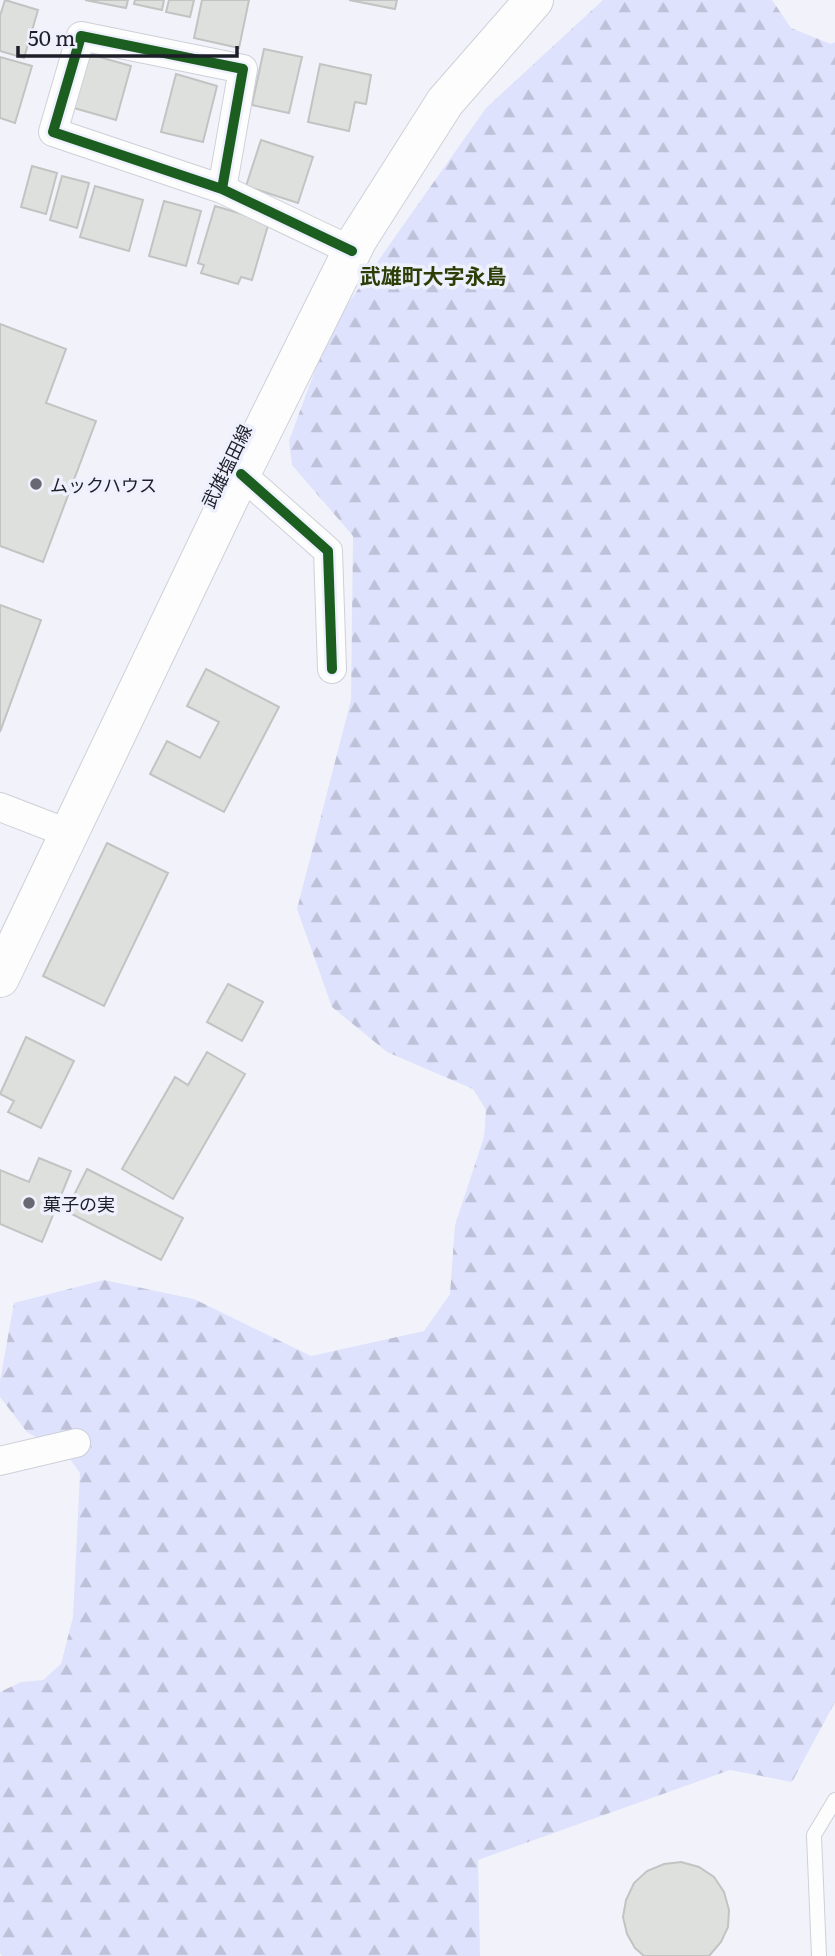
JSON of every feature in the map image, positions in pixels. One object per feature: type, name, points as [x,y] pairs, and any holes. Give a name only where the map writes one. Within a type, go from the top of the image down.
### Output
[{"type":"main road","name":"武雄塩田線","points":[[0,978],[241,474],[352,251],[445,102],[534,0]]},
{"type":"street","points":[[222,189],[243,69],[81,36],[53,132],[222,189],[352,251]]},
{"type":"street","points":[[241,474],[328,551],[332,669]]},
{"type":"street","points":[[0,807],[70,834]]},
{"type":"street","points":[[0,1461],[76,1443]]},
{"type":"lane","points":[[819,1956],[814,1835],[835,1800]]},
{"type":"green space","points":[[603,0],[772,0],[791,28],[831,44],[835,42],[835,1702],[792,1782],[730,1770],[478,1860],[480,1956],[2,1956],[0,1692],[21,1682],[43,1680],[61,1664],[73,1617],[80,1473],[67,1455],[27,1432],[0,1397],[0,1381],[14,1303],[104,1280],[194,1299],[311,1356],[424,1331],[450,1294],[455,1225],[484,1137],[486,1110],[473,1089],[387,1052],[332,1007],[297,909],[351,700],[353,536],[292,465],[289,441],[330,329],[486,108]]},
{"type":"building","points":[[5,0],[38,10],[24,58],[0,51],[0,16]]},
{"type":"building","points":[[85,0],[128,0],[126,8]]},
{"type":"building","points":[[135,0],[164,0],[162,10],[134,4]]},
{"type":"building","points":[[169,0],[194,0],[190,17],[166,12]]},
{"type":"building","points":[[202,0],[249,0],[239,48],[194,38]]},
{"type":"building","points":[[349,0],[397,0],[395,9]]},
{"type":"building","points":[[264,49],[302,57],[289,113],[252,105]]},
{"type":"building","points":[[82,52],[131,66],[116,120],[67,106]]},
{"type":"building","points":[[0,57],[32,66],[15,123],[0,118]]},
{"type":"building","points":[[320,64],[371,75],[366,104],[355,102],[349,131],[308,122]]},
{"type":"building","points":[[176,74],[217,86],[203,142],[161,132]]},
{"type":"building","points":[[261,140],[313,157],[298,203],[246,186]]},
{"type":"building","points":[[32,166],[57,173],[46,214],[21,207]]},
{"type":"building","points":[[62,176],[89,183],[77,228],[50,220]]},
{"type":"building","points":[[95,186],[143,200],[129,251],[80,237]]},
{"type":"building","points":[[164,201],[201,211],[186,266],[149,256]]},
{"type":"building","points":[[215,206],[269,222],[252,280],[241,277],[238,284],[201,273],[204,265],[198,263]]},
{"type":"building","name":"ムックハウス","points":[[0,324],[66,349],[46,403],[96,421],[43,562],[0,546]]},
{"type":"building","points":[[0,605],[41,620],[0,732]]},
{"type":"building","points":[[206,669],[279,707],[224,812],[150,774],[167,741],[200,758],[219,722],[187,706]]},
{"type":"building","points":[[107,843],[168,873],[104,1006],[43,976]]},
{"type":"building","points":[[228,984],[263,1002],[242,1041],[207,1022]]},
{"type":"building","points":[[26,1037],[74,1061],[41,1128],[8,1112],[14,1101],[0,1094]]},
{"type":"building","points":[[207,1052],[245,1074],[173,1199],[122,1169],[175,1077],[188,1085]]},
{"type":"building","name":"菓子の実","points":[[39,1158],[71,1171],[42,1242],[0,1224],[0,1170],[29,1182]]},
{"type":"building","points":[[87,1169],[183,1218],[161,1260],[66,1211]]},
{"type":"building","points":[[681,1862],[699,1867],[714,1877],[724,1892],[729,1910],[728,1927],[721,1942],[709,1956],[644,1956],[635,1948],[627,1934],[623,1917],[626,1900],[634,1883],[647,1871],[664,1864]]},
{"type":"cycle path","points":[[222,189],[243,69],[81,36],[53,132],[222,189],[352,251]]},
{"type":"cycle path","points":[[241,474],[328,551],[332,669]]},
{"type":"place","name":"ムックハウス","points":[[36,484]]},
{"type":"place","name":"菓子の実","points":[[29,1203]]},
{"type":"district","name":"武雄町大字永島","points":[[433,274]]}]
